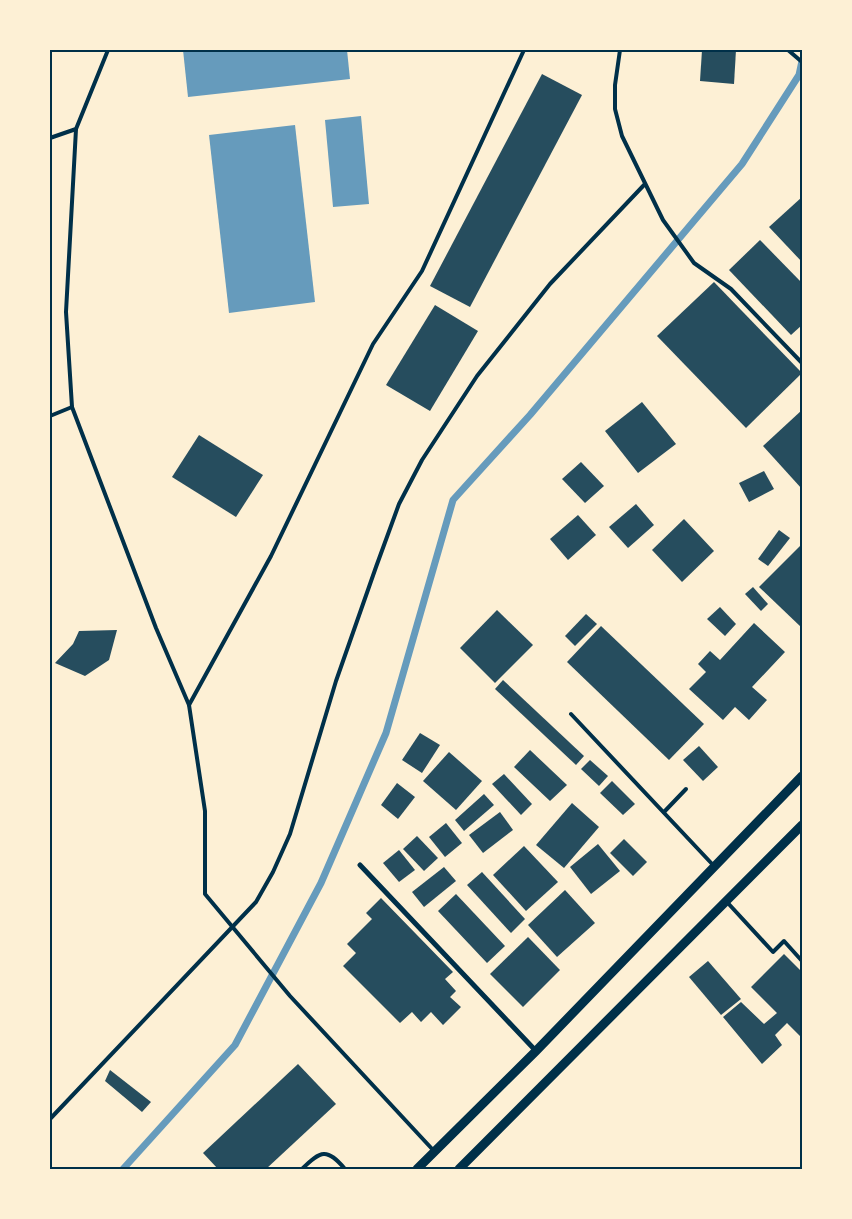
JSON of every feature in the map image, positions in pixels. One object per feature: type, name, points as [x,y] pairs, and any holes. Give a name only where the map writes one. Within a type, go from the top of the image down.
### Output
[{"type":"street","points":[[417,1169],[536,1051],[802,776]]},
{"type":"street","points":[[459,1169],[802,825]]},
{"type":"street","points":[[360,865],[536,1051]]},
{"type":"lane","points":[[108,50],[76,130],[66,312],[72,407],[156,628],[189,705],[205,811],[205,894],[290,996],[435,1152]]},
{"type":"lane","points":[[189,705],[270,556],[373,344],[422,271],[524,50]]},
{"type":"lane","points":[[620,50],[615,85],[615,109],[622,136],[644,185],[663,220],[690,260],[731,289],[802,363]]},
{"type":"lane","points":[[788,50],[802,62]]},
{"type":"lane","points":[[50,138],[76,130]]},
{"type":"lane","points":[[50,1119],[256,902],[273,872],[290,834],[336,681],[376,567],[399,504],[422,460],[476,376],[550,284],[644,185]]},
{"type":"lane","points":[[50,416],[72,407]]},
{"type":"lane","points":[[572,714],[715,867]]},
{"type":"lane","points":[[664,812],[686,789]]},
{"type":"lane","points":[[726,901],[773,952],[784,941],[802,962]]},
{"type":"lane","points":[[302,1169],[314,1156],[321,1153],[331,1155],[345,1169]]},
{"type":"water","points":[[183,50],[347,50],[350,79],[188,97]]},
{"type":"water","points":[[361,116],[369,204],[333,207],[325,120]]},
{"type":"water","points":[[295,125],[315,302],[229,313],[209,135]]},
{"type":"building","points":[[702,50],[736,50],[734,84],[700,81]]},
{"type":"building","points":[[542,74],[582,95],[470,307],[430,286]]},
{"type":"building","points":[[802,197],[802,262],[769,227]]},
{"type":"building","points":[[760,240],[802,283],[802,325],[791,335],[729,270]]},
{"type":"building","points":[[714,282],[802,373],[746,428],[657,336]]},
{"type":"building","points":[[435,305],[478,331],[430,411],[386,385]]},
{"type":"building","points":[[642,402],[676,444],[638,473],[605,431]]},
{"type":"building","points":[[802,410],[802,489],[763,446]]},
{"type":"building","points":[[199,435],[263,475],[236,517],[172,477]]},
{"type":"building","points":[[581,462],[604,486],[585,503],[562,479]]},
{"type":"building","points":[[764,471],[774,489],[749,502],[739,483]]},
{"type":"building","points":[[636,504],[654,525],[628,548],[609,527]]},
{"type":"building","points":[[578,515],[596,535],[568,560],[550,539]]},
{"type":"building","points":[[684,519],[714,551],[682,582],[652,550]]},
{"type":"building","points":[[779,530],[790,538],[768,566],[758,559]]},
{"type":"building","points":[[802,544],[802,628],[759,587]]},
{"type":"building","points":[[753,587],[768,604],[761,611],[745,594]]},
{"type":"building","points":[[720,607],[736,624],[725,636],[707,619]]},
{"type":"building","points":[[497,610],[533,645],[495,683],[460,648]]},
{"type":"building","points":[[586,614],[597,624],[575,646],[565,636]]},
{"type":"building","points":[[754,623],[785,652],[752,687],[767,700],[749,720],[735,707],[723,720],[689,689],[706,672],[698,664],[710,651],[720,660]]},
{"type":"building","points":[[601,626],[704,724],[669,760],[567,662]]},
{"type":"building","points":[[117,630],[109,660],[85,676],[55,663],[73,644],[79,631]]},
{"type":"building","points":[[503,680],[584,756],[576,765],[495,689]]},
{"type":"building","points":[[420,733],[440,745],[422,773],[402,760]]},
{"type":"building","points":[[699,746],[718,767],[703,781],[683,760]]},
{"type":"building","points":[[530,750],[567,785],[550,801],[514,767]]},
{"type":"building","points":[[449,752],[482,781],[456,810],[423,781]]},
{"type":"building","points":[[590,760],[608,776],[599,786],[581,769]]},
{"type":"building","points":[[504,774],[532,804],[521,815],[492,784]]},
{"type":"building","points":[[612,781],[635,804],[623,815],[600,793]]},
{"type":"building","points":[[397,783],[415,797],[398,819],[381,805]]},
{"type":"building","points":[[484,794],[494,805],[464,831],[455,820]]},
{"type":"building","points":[[572,803],[599,827],[564,868],[536,845]]},
{"type":"building","points":[[500,812],[513,830],[483,853],[469,835]]},
{"type":"building","points":[[446,823],[462,843],[445,857],[429,837]]},
{"type":"building","points":[[417,836],[438,858],[424,871],[403,849]]},
{"type":"building","points":[[624,839],[647,862],[633,876],[610,853]]},
{"type":"building","points":[[598,844],[620,871],[591,894],[570,867]]},
{"type":"building","points":[[524,846],[558,882],[526,911],[493,875]]},
{"type":"building","points":[[399,850],[415,870],[399,882],[383,863]]},
{"type":"building","points":[[444,867],[456,881],[424,907],[412,892]]},
{"type":"building","points":[[482,872],[525,919],[511,933],[467,885]]},
{"type":"building","points":[[565,890],[595,923],[557,957],[528,925]]},
{"type":"building","points":[[456,894],[505,946],[487,963],[438,911]]},
{"type":"building","points":[[381,898],[453,972],[445,979],[456,991],[450,997],[461,1007],[443,1025],[431,1012],[421,1022],[412,1012],[400,1023],[343,966],[356,953],[347,944],[372,919],[366,913]]},
{"type":"building","points":[[528,937],[560,970],[523,1007],[490,974]]},
{"type":"building","points":[[784,954],[802,972],[802,1038],[787,1023],[775,1035],[782,1045],[762,1064],[723,1017],[741,1002],[764,1024],[777,1013],[751,987]]},
{"type":"building","points":[[708,961],[741,999],[721,1015],[689,977]]},
{"type":"building","points":[[298,1064],[336,1104],[266,1169],[218,1169],[203,1153]]},
{"type":"building","points":[[110,1070],[151,1102],[142,1112],[105,1081]]},
{"type":"waterway","points":[[123,1169],[235,1045],[321,883],[386,733],[453,500],[530,415],[742,164],[799,75],[802,61]]}]
